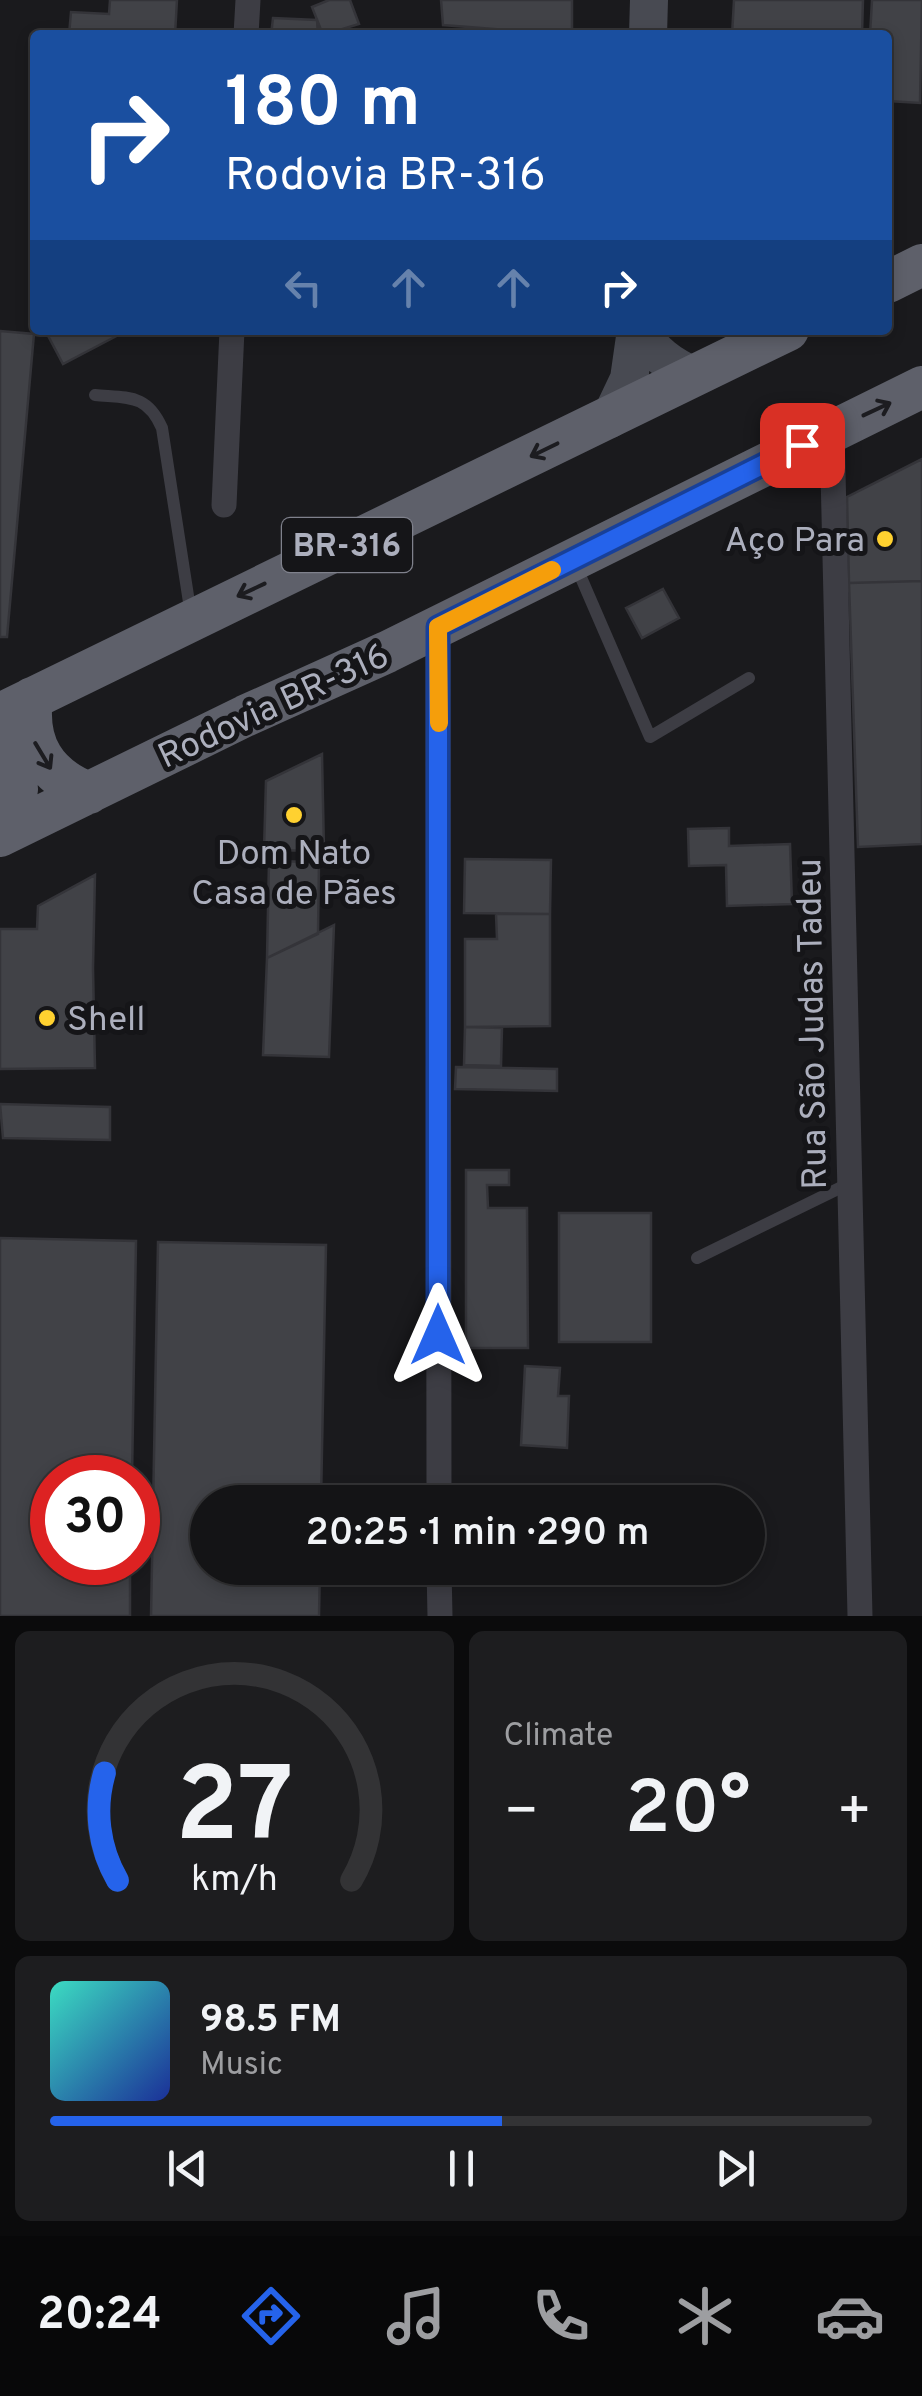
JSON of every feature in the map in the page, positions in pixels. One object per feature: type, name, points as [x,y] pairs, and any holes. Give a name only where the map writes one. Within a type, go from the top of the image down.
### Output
[{"type":"highway","points":[[892,280],[922,265]]},
{"type":"highway","name":"BR-316","points":[[16,706],[778,335]]},
{"type":"highway","name":"Rodovia BR-316","points":[[5,834],[438,627],[922,387]]},
{"type":"highway","points":[[16,706],[29,722],[37,749],[53,772],[89,793]]},
{"type":"highway","points":[[0,749],[17,789],[5,834]]},
{"type":"main road","points":[[648,30],[650,0]]},
{"type":"main road","points":[[610,419],[628,379],[637,335]]},
{"type":"main road","points":[[642,335],[672,366],[694,376]]},
{"type":"street","points":[[246,30],[248,0]]},
{"type":"street","points":[[224,505],[232,335]]},
{"type":"street","name":"Rua São Judas Tadeu","points":[[832,430],[860,1616]]},
{"type":"street","points":[[438,627],[439,1485]]},
{"type":"street","points":[[439,1585],[440,1616]]},
{"type":"lane","points":[[95,395],[137,399],[154,408],[162,428],[192,618]]},
{"type":"lane","points":[[573,559],[650,737],[749,678]]},
{"type":"lane","points":[[698,1258],[850,1183]]},
{"type":"building","points":[[110,0],[177,0],[175,30],[69,30],[71,12],[109,14]]},
{"type":"building","points":[[329,0],[350,0],[359,24],[321,30],[312,7]]},
{"type":"building","points":[[441,0],[572,0],[572,30],[443,25]]},
{"type":"building","points":[[734,0],[863,0],[862,30],[732,30]]},
{"type":"building","points":[[872,0],[922,0],[920,103],[892,101],[892,30],[870,30]]},
{"type":"building","points":[[273,18],[317,20],[318,30],[272,30]]},
{"type":"building","points":[[0,331],[34,335],[7,637],[0,637]]},
{"type":"building","points":[[48,335],[118,335],[63,364]]},
{"type":"building","name":"Aço Para","points":[[922,459],[922,581],[849,583],[847,497]]},
{"type":"building","points":[[922,581],[922,844],[858,847],[849,583]]},
{"type":"building","points":[[663,589],[679,618],[642,638],[626,608]]},
{"type":"building","name":"Dom Nato Casa de Pães","points":[[322,754],[324,851],[264,850],[266,781]]},
{"type":"building","points":[[729,828],[729,846],[790,844],[792,904],[727,906],[726,865],[689,866],[688,829]]},
{"type":"building","points":[[465,859],[551,860],[550,914],[464,913]]},
{"type":"building","points":[[269,861],[319,862],[318,934],[267,958]]},
{"type":"building","name":"Shell","points":[[95,875],[95,1068],[0,1069],[0,929],[37,929],[38,906]]},
{"type":"building","points":[[496,914],[550,914],[550,1026],[465,1027],[465,939],[497,939]]},
{"type":"building","points":[[334,925],[329,1057],[263,1055],[267,958]]},
{"type":"building","points":[[465,1027],[502,1028],[501,1066],[464,1065]]},
{"type":"building","points":[[456,1067],[557,1069],[557,1091],[455,1089]]},
{"type":"building","points":[[0,1104],[110,1107],[110,1140],[3,1138]]},
{"type":"building","points":[[466,1170],[509,1170],[509,1185],[487,1185],[488,1208],[527,1208],[528,1348],[466,1348]]},
{"type":"building","points":[[559,1213],[651,1213],[651,1342],[559,1342]]},
{"type":"building","points":[[0,1238],[136,1241],[132,1455],[30,1455],[30,1585],[130,1585],[130,1616],[0,1616]]},
{"type":"building","points":[[158,1242],[326,1245],[321,1485],[190,1485],[190,1585],[320,1585],[319,1616],[151,1616],[152,1585],[160,1585],[160,1455],[154,1455]]},
{"type":"building","points":[[525,1366],[560,1368],[558,1396],[569,1396],[567,1448],[521,1445]]},
{"type":"slow traffic","points":[[439,723],[438,627],[552,570]]},
{"type":"place","name":"Aço Para","points":[[885,539]]},
{"type":"place","name":"Dom Nato Casa de Pães","points":[[294,815]]},
{"type":"place","name":"Shell","points":[[47,1018]]},
{"type":"route","points":[[438,1335],[438,627],[802,445]]}]
